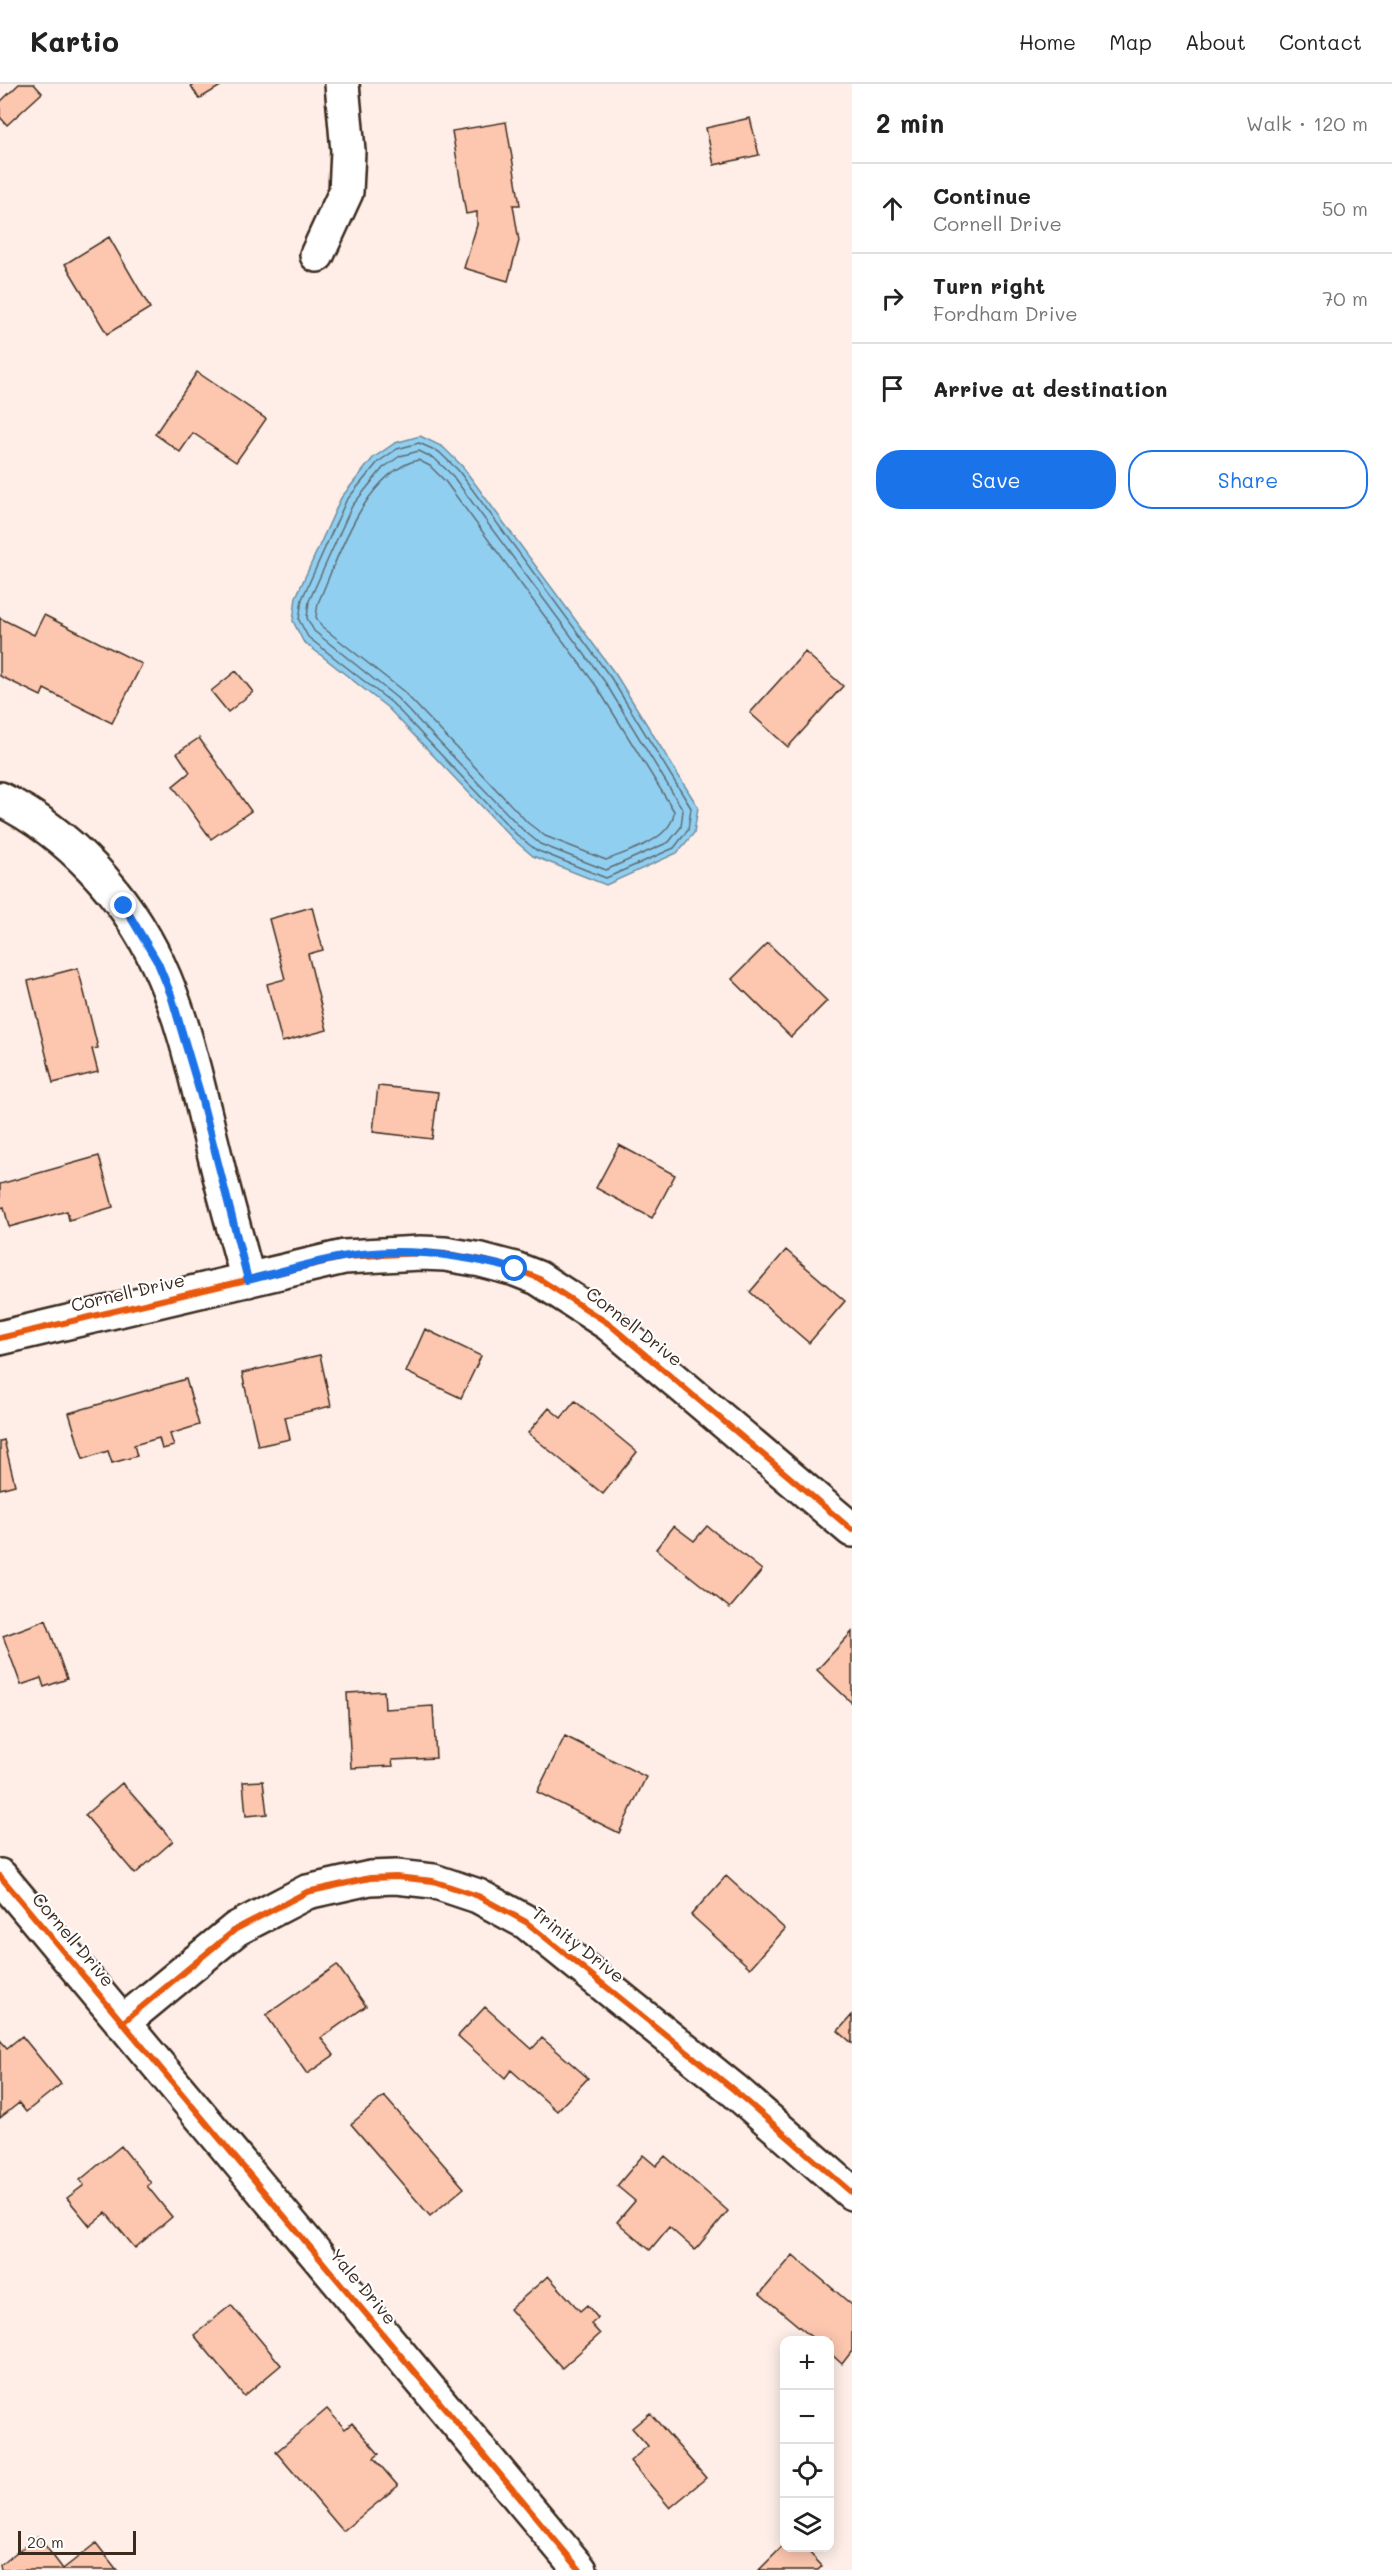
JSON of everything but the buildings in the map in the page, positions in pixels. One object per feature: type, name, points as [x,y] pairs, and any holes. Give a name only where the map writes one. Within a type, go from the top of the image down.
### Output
[{"type":"street","points":[[317,255],[346,192],[348,151],[342,84]]},
{"type":"street","points":[[0,799],[22,810],[79,853],[124,906],[158,963],[171,995],[200,1093],[248,1280]]},
{"type":"street","name":"Cornell Drive","points":[[0,1338],[344,1257],[403,1253],[445,1254],[481,1260],[538,1278],[609,1324],[852,1530]]},
{"type":"street","name":"Cornell Drive","points":[[0,1876],[122,2023]]},
{"type":"street","name":"Trinity Drive","points":[[122,2023],[236,1929],[308,1892],[370,1878],[396,1877],[433,1881],[478,1896],[526,1922],[734,2090],[852,2193]]},
{"type":"street","name":"Yale Drive","points":[[122,2023],[580,2570]]},
{"type":"water","points":[[420,436],[443,447],[462,466],[616,675],[698,807],[694,833],[677,853],[606,885],[533,856],[513,839],[388,708],[303,641],[293,621],[296,597],[341,498],[373,458],[395,443]]},
{"type":"cycle path","points":[[0,1338],[344,1257],[421,1253],[481,1260],[538,1278],[609,1324],[852,1530]]},
{"type":"cycle path","points":[[0,1876],[580,2570]]},
{"type":"cycle path","points":[[122,2023],[236,1929],[307,1892],[370,1878],[396,1877],[433,1881],[478,1896],[526,1922],[734,2090],[852,2193]]},
{"type":"route","points":[[124,906],[158,963],[171,995],[200,1093],[248,1280],[344,1257],[403,1253],[445,1254],[515,1269]]}]
